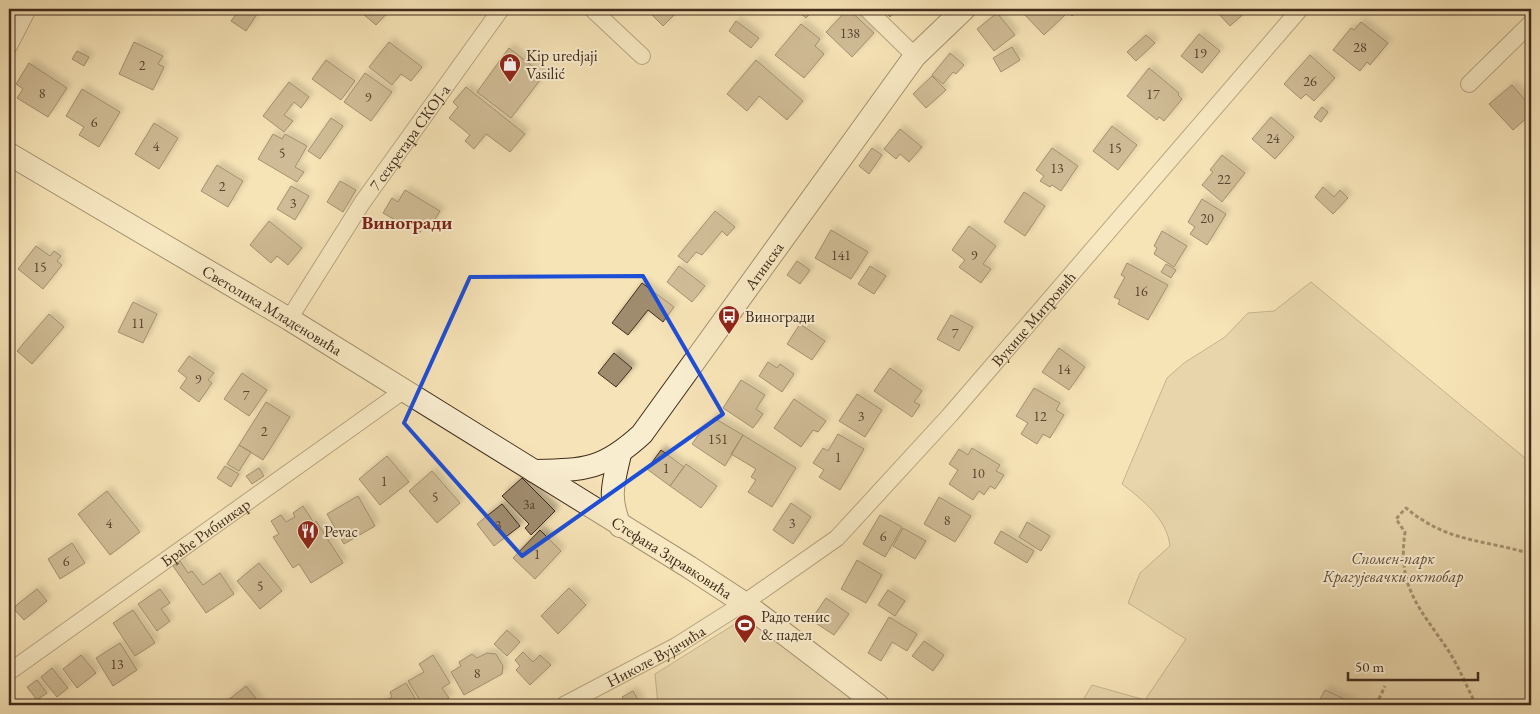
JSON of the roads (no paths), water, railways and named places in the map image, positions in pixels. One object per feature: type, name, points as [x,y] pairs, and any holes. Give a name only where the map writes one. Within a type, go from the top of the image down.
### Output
[{"type":"street","points":[[9,46],[28,9]]},
{"type":"street","name":"7 секретара СКОЈ-а","points":[[288,319],[362,203],[501,9]]},
{"type":"street","points":[[592,9],[642,56]]},
{"type":"street","points":[[867,9],[915,56]]},
{"type":"street","name":"Атинска","points":[[534,471],[577,470],[594,467],[620,454],[642,434],[915,56],[964,9]]},
{"type":"street","name":"Вукице Митровић","points":[[744,604],[837,538],[956,408],[1300,9]]},
{"type":"street","points":[[1469,84],[1531,23]]},
{"type":"street","name":"Светолика Младеновића","points":[[9,154],[288,319],[534,471]]},
{"type":"street","name":"Браће Рибникар","points":[[9,672],[403,391]]},
{"type":"street","points":[[620,454],[613,486],[613,507],[620,526]]},
{"type":"street","name":"Стефана Здравковића","points":[[534,471],[744,604],[878,705]]},
{"type":"street","name":"Николе Вујачића","points":[[564,705],[676,646],[744,604]]},
{"type":"place","name":"Kip uredjaji Vasilić","points":[[510,83]]},
{"type":"place","name":"Виногради","points":[[729,335]]},
{"type":"place","name":"Pevac","points":[[308,550]]},
{"type":"place","name":"Радо тенис & падел","points":[[745,644]]},
{"type":"district","name":"Виногради","points":[[407,222]]},
{"type":"park label","name":"Спомен-парк Крагујевачки октобар","points":[[1393,567]]}]
